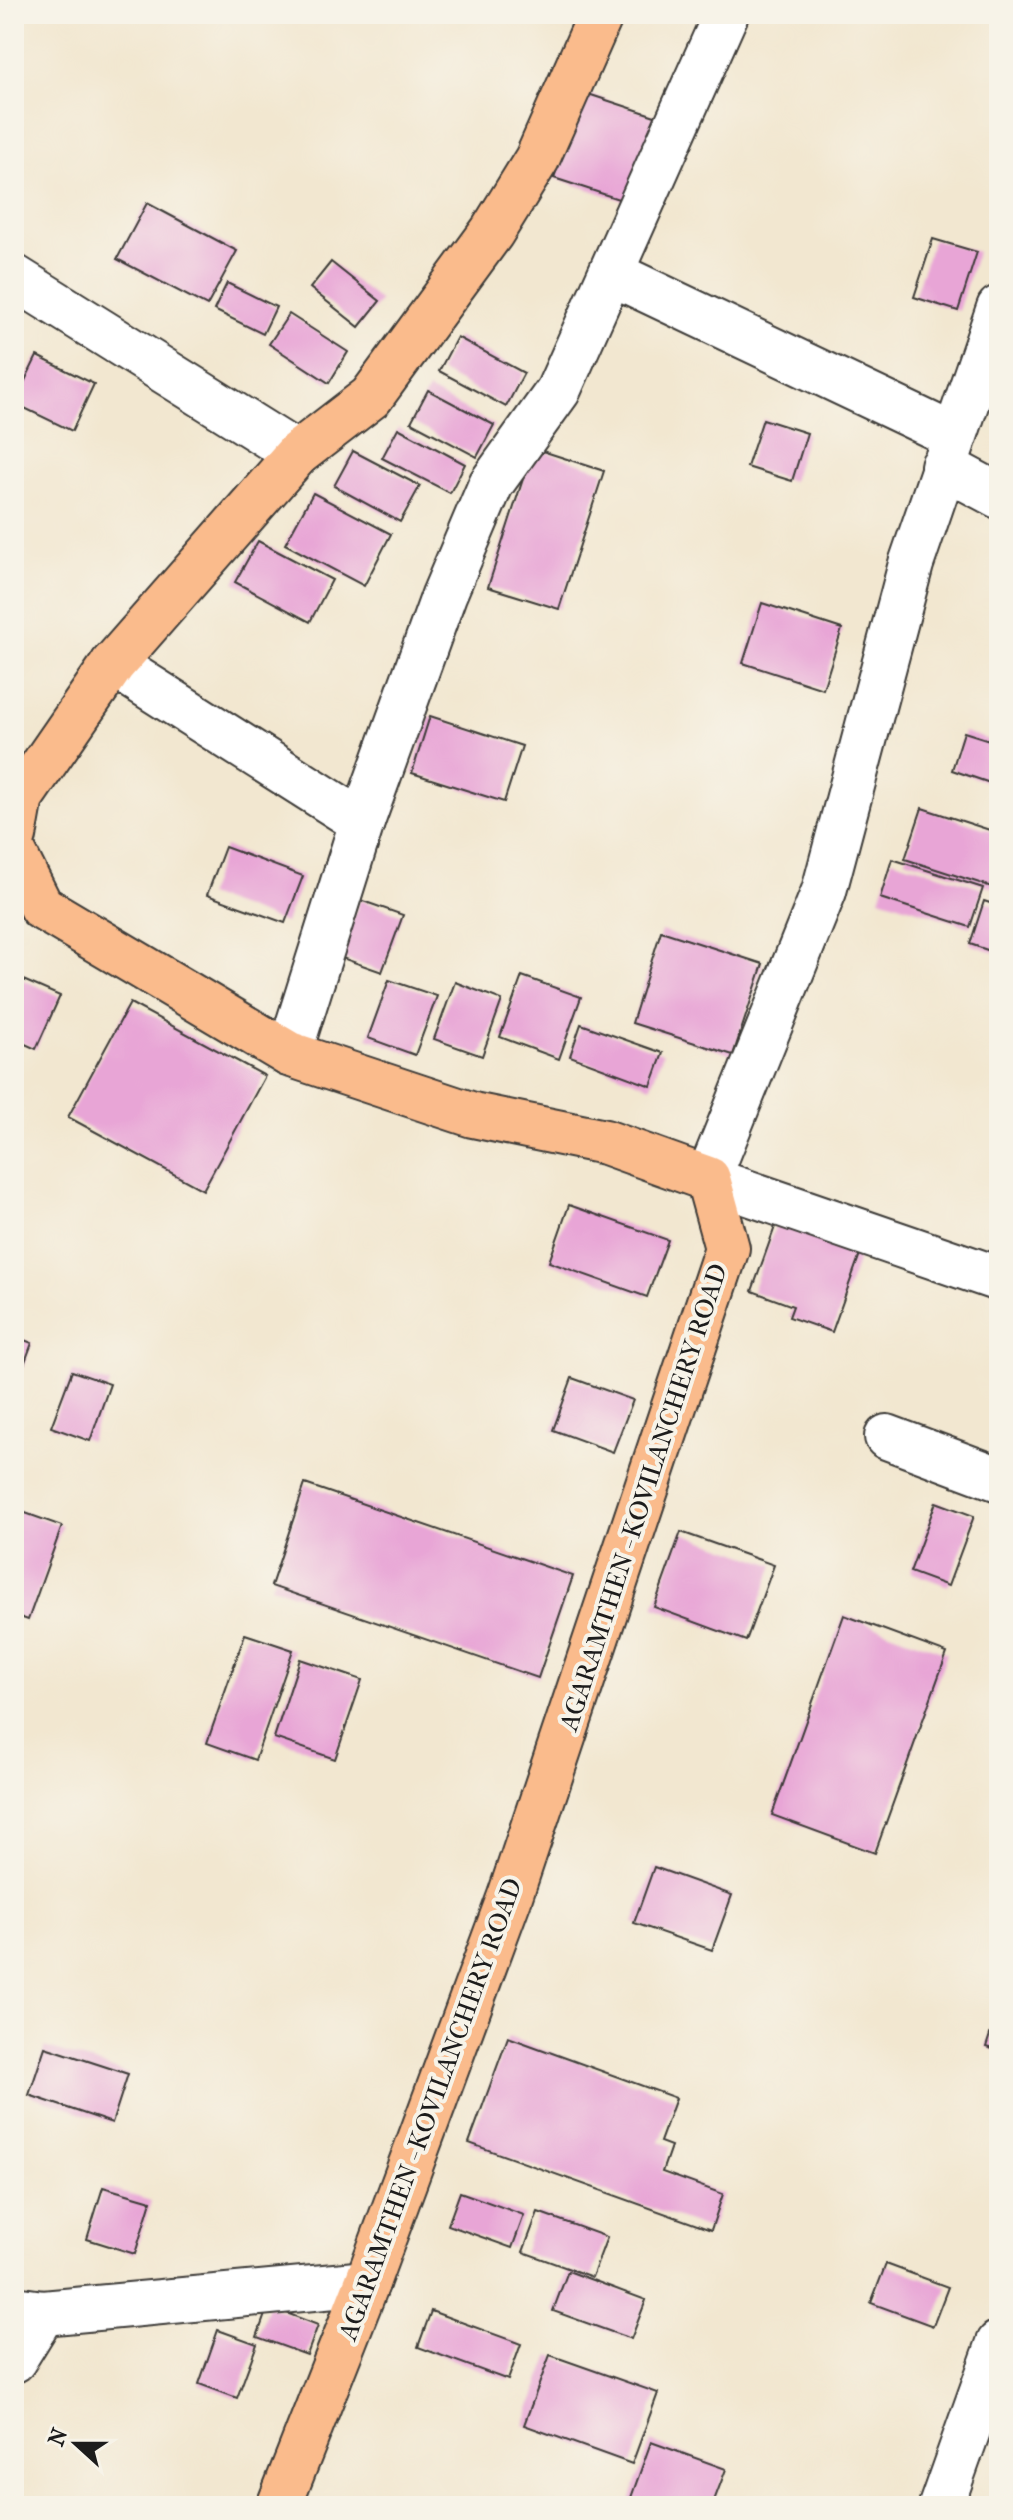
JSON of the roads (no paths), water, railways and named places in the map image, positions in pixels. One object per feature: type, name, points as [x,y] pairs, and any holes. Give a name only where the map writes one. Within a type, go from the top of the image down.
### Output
[{"type":"main road","points":[[14,836],[21,797],[113,664],[297,454],[371,397],[492,232],[537,159],[601,14]]},
{"type":"main road","points":[[14,853],[41,907],[289,1054],[473,1115],[605,1142],[708,1179]]},
{"type":"main road","name":"AGARAMTHEN - KOVILANCHERY ROAD","points":[[279,2506],[367,2283],[510,1896],[727,1248],[708,1179]]},
{"type":"street","points":[[289,1054],[362,822],[444,595],[491,484],[558,391],[613,274],[726,14]]},
{"type":"street","points":[[613,274],[948,451],[999,496]]},
{"type":"street","points":[[14,277],[297,454]]},
{"type":"street","points":[[999,308],[911,564],[824,891],[708,1179],[999,1279]]},
{"type":"street","points":[[113,664],[362,822]]},
{"type":"street","points":[[887,1437],[999,1479]]},
{"type":"street","points":[[14,2360],[28,2311],[367,2283]]},
{"type":"street","points":[[941,2506],[987,2414],[999,2343]]}]
